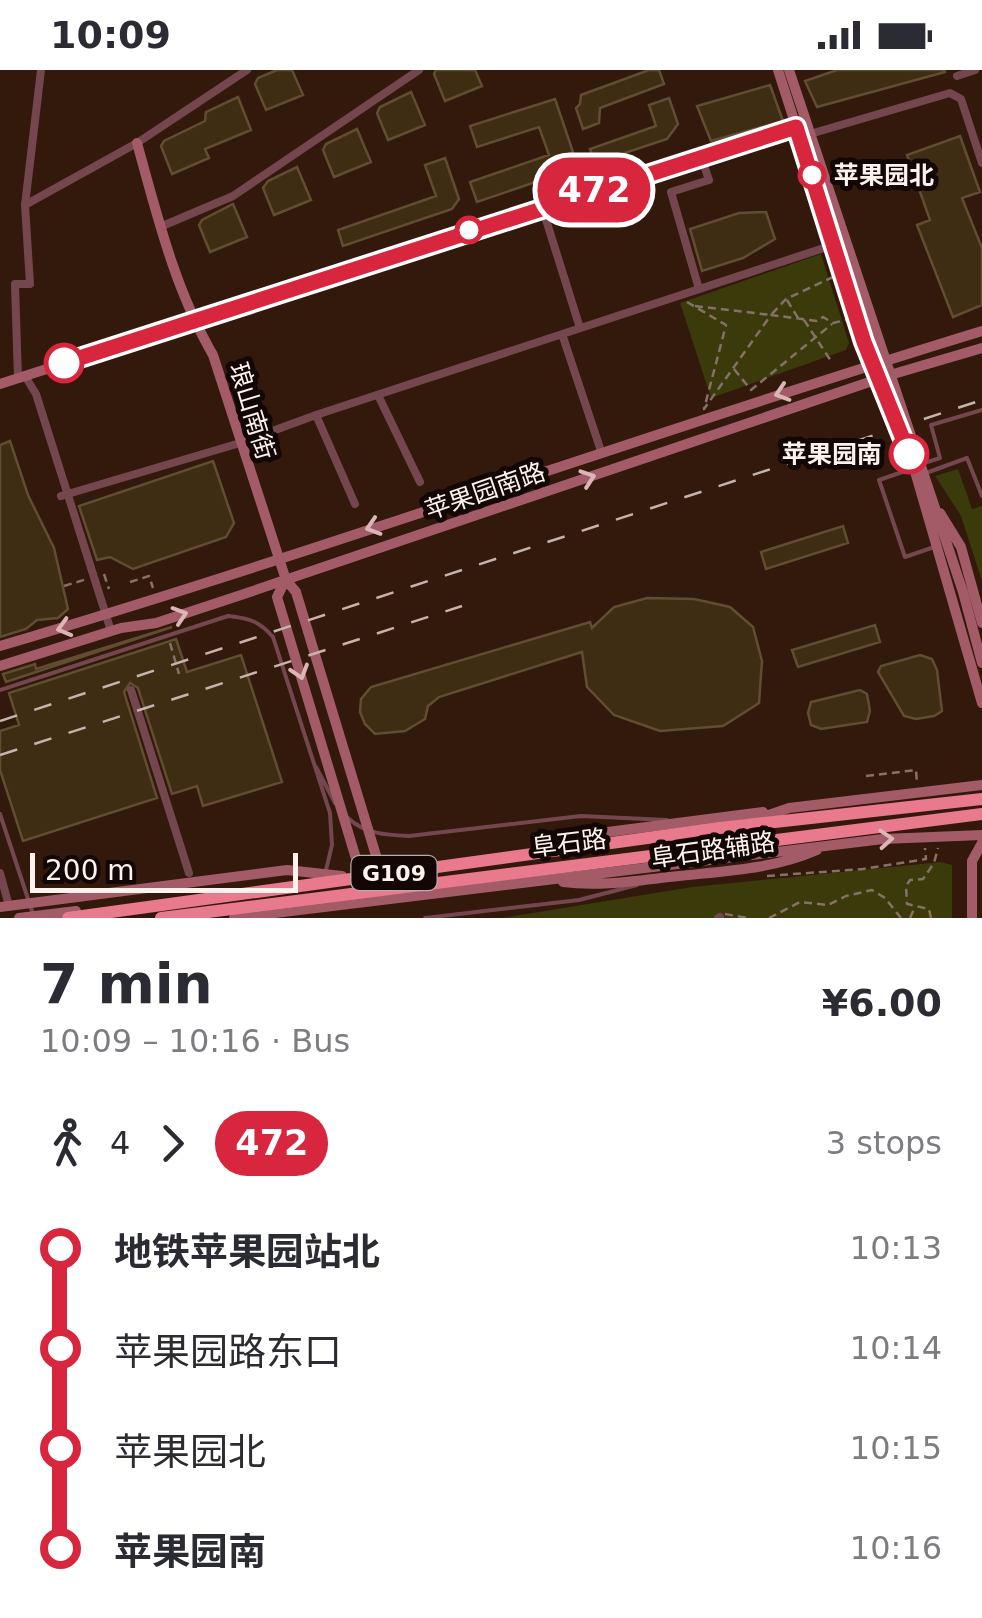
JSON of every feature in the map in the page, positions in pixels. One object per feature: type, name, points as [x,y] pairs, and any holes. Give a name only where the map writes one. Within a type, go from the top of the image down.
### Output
[{"type":"highway","name":"阜石路","points":[[68,918],[720,828],[982,799]]},
{"type":"highway","name":"阜石路","points":[[161,918],[982,814]]},
{"type":"main road","points":[[778,70],[804,128],[880,362]]},
{"type":"main road","points":[[789,70],[834,245],[934,507],[982,703]]},
{"type":"main road","points":[[0,384],[701,156],[804,128]]},
{"type":"main road","name":"琅山南街","points":[[137,143],[160,227],[194,323],[213,355],[286,580],[296,592],[381,872]]},
{"type":"main road","name":"苹果园南路","points":[[0,646],[106,616],[600,451],[982,331]]},
{"type":"main road","name":"苹果园南路","points":[[0,666],[286,580],[982,348]]},
{"type":"main road","points":[[920,468],[982,663]]},
{"type":"main road","points":[[934,507],[952,527],[961,547],[982,623]]},
{"type":"main road","points":[[286,580],[277,597],[361,874]]},
{"type":"main road","name":"阜石路","points":[[19,918],[711,834],[788,808],[982,785]]},
{"type":"main road","name":"阜石路","points":[[234,918],[883,838],[982,835]]},
{"type":"main road","points":[[972,918],[972,861],[982,843]]},
{"type":"main road","name":"阜石路","points":[[4,906],[288,870],[342,876]]},
{"type":"street","points":[[40,70],[25,205],[30,284],[15,284],[22,377],[36,394],[64,495],[111,631]]},
{"type":"street","points":[[25,205],[137,143],[247,70]]},
{"type":"street","points":[[160,227],[233,196],[419,70]]},
{"type":"street","points":[[958,76],[975,70]]},
{"type":"street","points":[[804,128],[950,93],[961,99],[982,164]]},
{"type":"street","points":[[698,288],[671,192],[709,180],[701,156]]},
{"type":"street","points":[[542,207],[580,328]]},
{"type":"street","points":[[64,495],[240,443],[834,245]]},
{"type":"street","points":[[562,334],[600,451]]},
{"type":"street","points":[[378,395],[420,482]]},
{"type":"street","points":[[316,415],[355,504]]},
{"type":"street","points":[[130,690],[189,873]]},
{"type":"street","points":[[0,873],[4,906]]},
{"type":"lane","points":[[942,467],[931,426],[982,410]]},
{"type":"lane","points":[[940,458],[880,480],[905,556],[942,544]]},
{"type":"lane","points":[[920,468],[942,467],[967,458],[982,496]]},
{"type":"lane","points":[[0,690],[228,616],[250,618],[262,625],[273,637],[330,813],[332,844],[318,889],[293,918]]},
{"type":"lane","points":[[310,754],[336,806],[354,824],[381,835],[408,836],[581,816],[642,816],[720,828]]},
{"type":"lane","points":[[0,814],[35,918]]},
{"type":"lane","points":[[425,918],[609,894],[638,885],[718,847]]},
{"type":"path","points":[[677,296],[726,325],[704,409],[786,298],[833,277]]},
{"type":"path","points":[[786,298],[832,361]]},
{"type":"path","points":[[694,306],[816,321],[822,317],[833,323]]},
{"type":"path","points":[[733,367],[751,390],[833,323],[846,320]]},
{"type":"path","points":[[167,632],[180,674]]},
{"type":"path","points":[[866,776],[916,770]]},
{"type":"path","points":[[931,918],[929,909],[907,904],[906,886],[910,880],[923,879],[934,862],[940,837]]},
{"type":"path","points":[[759,876],[926,860]]},
{"type":"path","points":[[769,918],[800,902],[828,906],[846,896],[872,890],[885,898],[901,918]]},
{"type":"path","points":[[910,918],[915,907]]},
{"type":"path","points":[[719,918],[726,913],[748,918]]},
{"type":"shaded area","points":[[821,254],[849,343],[846,350],[711,398],[680,303]]},
{"type":"shaded area","points":[[958,469],[972,509],[982,506],[982,581],[961,516],[935,476]]},
{"type":"shaded area","points":[[941,862],[952,865],[952,918],[502,918],[692,887]]},
{"type":"building","points":[[277,70],[292,70],[303,95],[266,110],[255,84],[258,78]]},
{"type":"building","points":[[436,70],[475,70],[482,86],[445,101],[434,74]]},
{"type":"building","points":[[649,70],[659,70],[664,84],[600,108],[599,123],[583,129],[576,108],[581,95]]},
{"type":"building","points":[[837,70],[945,72],[817,107],[805,81]]},
{"type":"building","points":[[770,85],[783,121],[711,141],[697,106]]},
{"type":"building","points":[[411,92],[425,125],[388,140],[377,113],[380,107]]},
{"type":"building","points":[[238,97],[251,130],[205,149],[209,158],[172,174],[161,146],[164,141],[205,121],[206,112]]},
{"type":"building","points":[[669,98],[678,124],[667,139],[595,163],[590,149],[656,126],[649,105]]},
{"type":"building","points":[[555,99],[575,158],[568,171],[477,202],[470,182],[549,155],[539,127],[477,147],[470,126]]},
{"type":"building","points":[[357,129],[371,162],[334,177],[323,150],[326,144]]},
{"type":"building","points":[[960,136],[980,192],[962,198],[982,248],[982,305],[953,317],[917,225],[930,220],[907,155]]},
{"type":"building","points":[[445,158],[459,199],[452,209],[343,246],[338,230],[436,196],[425,165]]},
{"type":"building","points":[[297,167],[311,200],[274,215],[263,188],[268,181]]},
{"type":"building","points":[[233,204],[247,237],[210,252],[199,225]]},
{"type":"building","points":[[766,212],[775,239],[743,258],[702,271],[690,229],[739,213]]},
{"type":"building","points":[[10,441],[28,495],[54,548],[68,609],[58,618],[37,620],[26,629],[0,637],[0,445]]},
{"type":"building","points":[[213,461],[234,523],[226,537],[133,569],[110,557],[97,560],[79,506]]},
{"type":"building","points":[[843,526],[848,543],[766,569],[761,552]]},
{"type":"building","points":[[647,598],[694,599],[730,607],[753,627],[762,661],[759,703],[723,726],[660,731],[614,715],[587,687],[582,652],[439,697],[428,706],[425,719],[405,731],[375,734],[365,724],[360,712],[361,699],[371,687],[590,622],[592,628],[614,607]]},
{"type":"building","points":[[875,625],[880,642],[798,667],[792,650]]},
{"type":"building","points":[[172,627],[6,682],[3,674],[35,664],[36,669]]},
{"type":"building","points":[[176,639],[187,672],[241,655],[282,782],[203,806],[197,786],[172,794],[138,688],[130,683],[124,692],[157,798],[23,841],[0,770],[0,731],[19,725],[9,693]]},
{"type":"building","points":[[920,655],[932,659],[937,670],[942,711],[916,719],[904,716],[878,672],[881,666]]},
{"type":"building","points":[[860,690],[867,694],[867,722],[821,729],[811,725],[811,702]]},
{"type":"railway","points":[[0,721],[982,400]]},
{"type":"railway","points":[[0,755],[462,606]]},
{"type":"bus line","name":"472","points":[[64,363],[796,127],[864,342],[909,454]]},
{"type":"place","name":"苹果园北","points":[[812,175]]},
{"type":"place","name":"苹果园南","points":[[909,454]]}]
